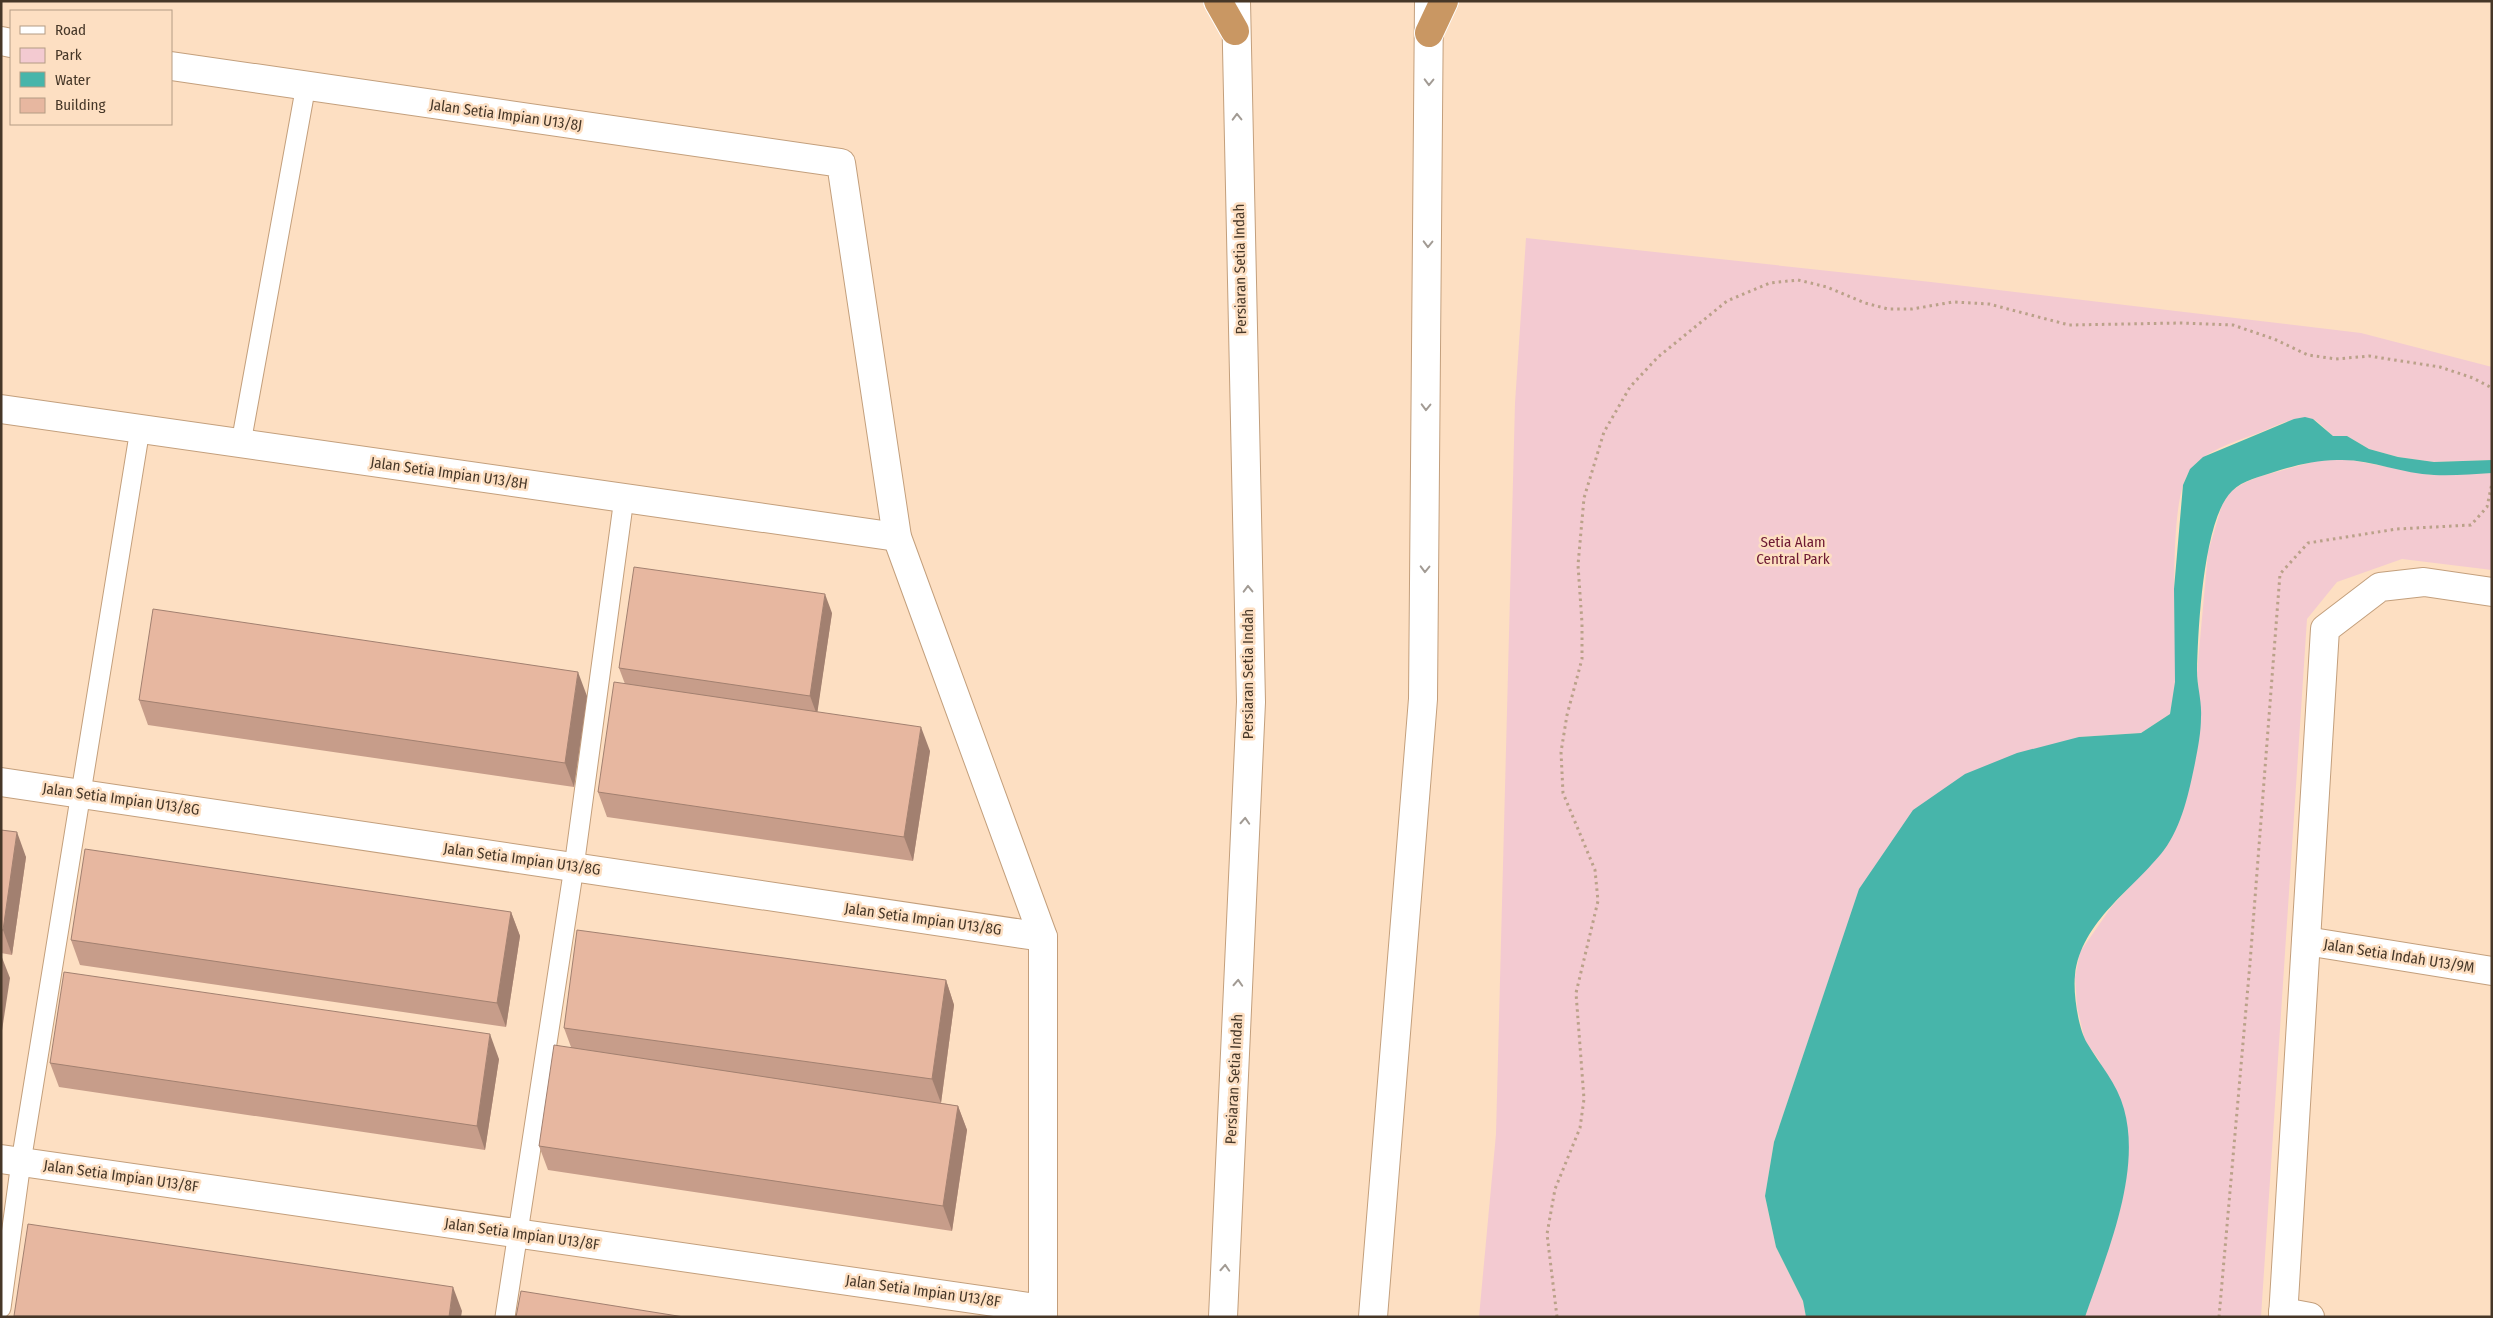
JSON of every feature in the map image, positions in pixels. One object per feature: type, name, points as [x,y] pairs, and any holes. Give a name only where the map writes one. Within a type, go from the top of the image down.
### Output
[{"type":"highway","points":[[1218,1],[1235,32]]},
{"type":"highway","points":[[1429,33],[1444,1]]},
{"type":"street","name":"Persiaran Setia Indah","points":[[1223,1317],[1250,702],[1235,32],[1236,1]]},
{"type":"street","points":[[1373,1317],[1423,699],[1429,1]]},
{"type":"street","name":"Jalan Setia Impian U13/8J","points":[[172,66],[841,164],[898,537]]},
{"type":"street","name":"Jalan Setia Impian U13/8H","points":[[1,409],[898,537]]},
{"type":"street","points":[[898,537],[1043,937],[1043,1313]]},
{"type":"street","points":[[2310,1317],[2283,1314],[2325,629],[2380,587],[2424,582],[2492,592]]},
{"type":"street","name":"Jalan Setia Impian U13/8G","points":[[1,782],[1043,937]]},
{"type":"street","name":"Jalan Setia Indah U13/9M","points":[[2306,941],[2492,972]]},
{"type":"street","name":"Jalan Setia Impian U13/8F","points":[[11,1160],[518,1233],[1043,1313]]},
{"type":"lane","points":[[241,443],[306,86]]},
{"type":"lane","points":[[1,1308],[11,1160],[81,793],[140,429]]},
{"type":"lane","points":[[505,1317],[574,867],[624,498]]},
{"type":"path","points":[[1557,1317],[1547,1234],[1555,1189],[1580,1128],[1584,1099],[1576,993],[1598,901],[1595,870],[1563,793],[1561,752],[1567,715],[1582,659],[1582,623],[1578,565],[1584,498],[1604,432],[1630,387],[1658,357],[1727,301],[1770,283],[1798,280],[1888,309],[1912,309],[1953,302],[1989,304],[2069,325],[2180,323],[2234,325],[2274,339],[2308,355],[2336,359],[2370,356],[2440,367],[2473,378],[2492,388]]},
{"type":"path","points":[[2487,507],[2492,483]]},
{"type":"green space","name":"Setia Alam Central Park","points":[[1526,238],[1931,282],[2361,333],[2492,367],[2492,460],[2434,462],[2398,457],[2369,449],[2347,436],[2333,436],[2312,419],[2299,418],[2223,446],[2205,456],[2191,469],[2183,485],[2175,537],[2175,680],[2170,714],[2141,733],[2079,737],[1829,979],[1774,1142],[1765,1196],[1776,1247],[1803,1301],[1806,1317],[1479,1317],[1496,1134],[1515,403]]},
{"type":"green space","points":[[2345,459],[2432,475],[2492,473],[2492,570],[2402,559],[2337,582],[2307,619],[2261,1317],[2085,1317],[2109,1243],[2128,1135],[2099,1060],[2085,1041],[2077,1007],[2075,977],[2080,952],[2112,906],[2148,867],[2185,804],[2195,761],[2201,717],[2197,673],[2208,552],[2222,505],[2231,491],[2258,477],[2316,461]]},
{"type":"water","points":[[2305,417],[2313,419],[2333,436],[2347,436],[2369,449],[2398,457],[2434,462],[2492,460],[2492,473],[2434,475],[2377,464],[2325,460],[2291,467],[2246,481],[2232,491],[2222,505],[2214,525],[2204,576],[2197,671],[2201,705],[2200,728],[2195,763],[2184,808],[2176,830],[2164,850],[2110,907],[2087,938],[2079,956],[2075,975],[2076,1000],[2081,1029],[2087,1043],[2117,1091],[2124,1109],[2128,1134],[2125,1187],[2119,1214],[2085,1317],[1806,1317],[1803,1301],[1776,1247],[1765,1196],[1774,1142],[1859,889],[1913,810],[1965,774],[2017,753],[2079,737],[2141,733],[2170,714],[2175,682],[2174,589],[2183,485],[2190,469],[2203,457],[2294,419]]},
{"type":"building","points":[[634,567],[825,594],[810,696],[619,668]]},
{"type":"building","points":[[153,609],[578,672],[565,763],[139,700]]},
{"type":"building","points":[[614,682],[921,727],[904,837],[598,792]]},
{"type":"building","points":[[1,830],[17,832],[3,930],[1,930]]},
{"type":"building","points":[[85,849],[511,912],[497,1003],[71,940]]},
{"type":"building","points":[[577,930],[946,980],[932,1079],[564,1028]]},
{"type":"building","points":[[64,972],[490,1034],[477,1126],[50,1063]]},
{"type":"building","points":[[554,1045],[958,1106],[943,1206],[539,1146]]},
{"type":"building","points":[[28,1224],[453,1287],[449,1317],[14,1316]]},
{"type":"building","points":[[521,1291],[684,1317],[516,1317]]}]
